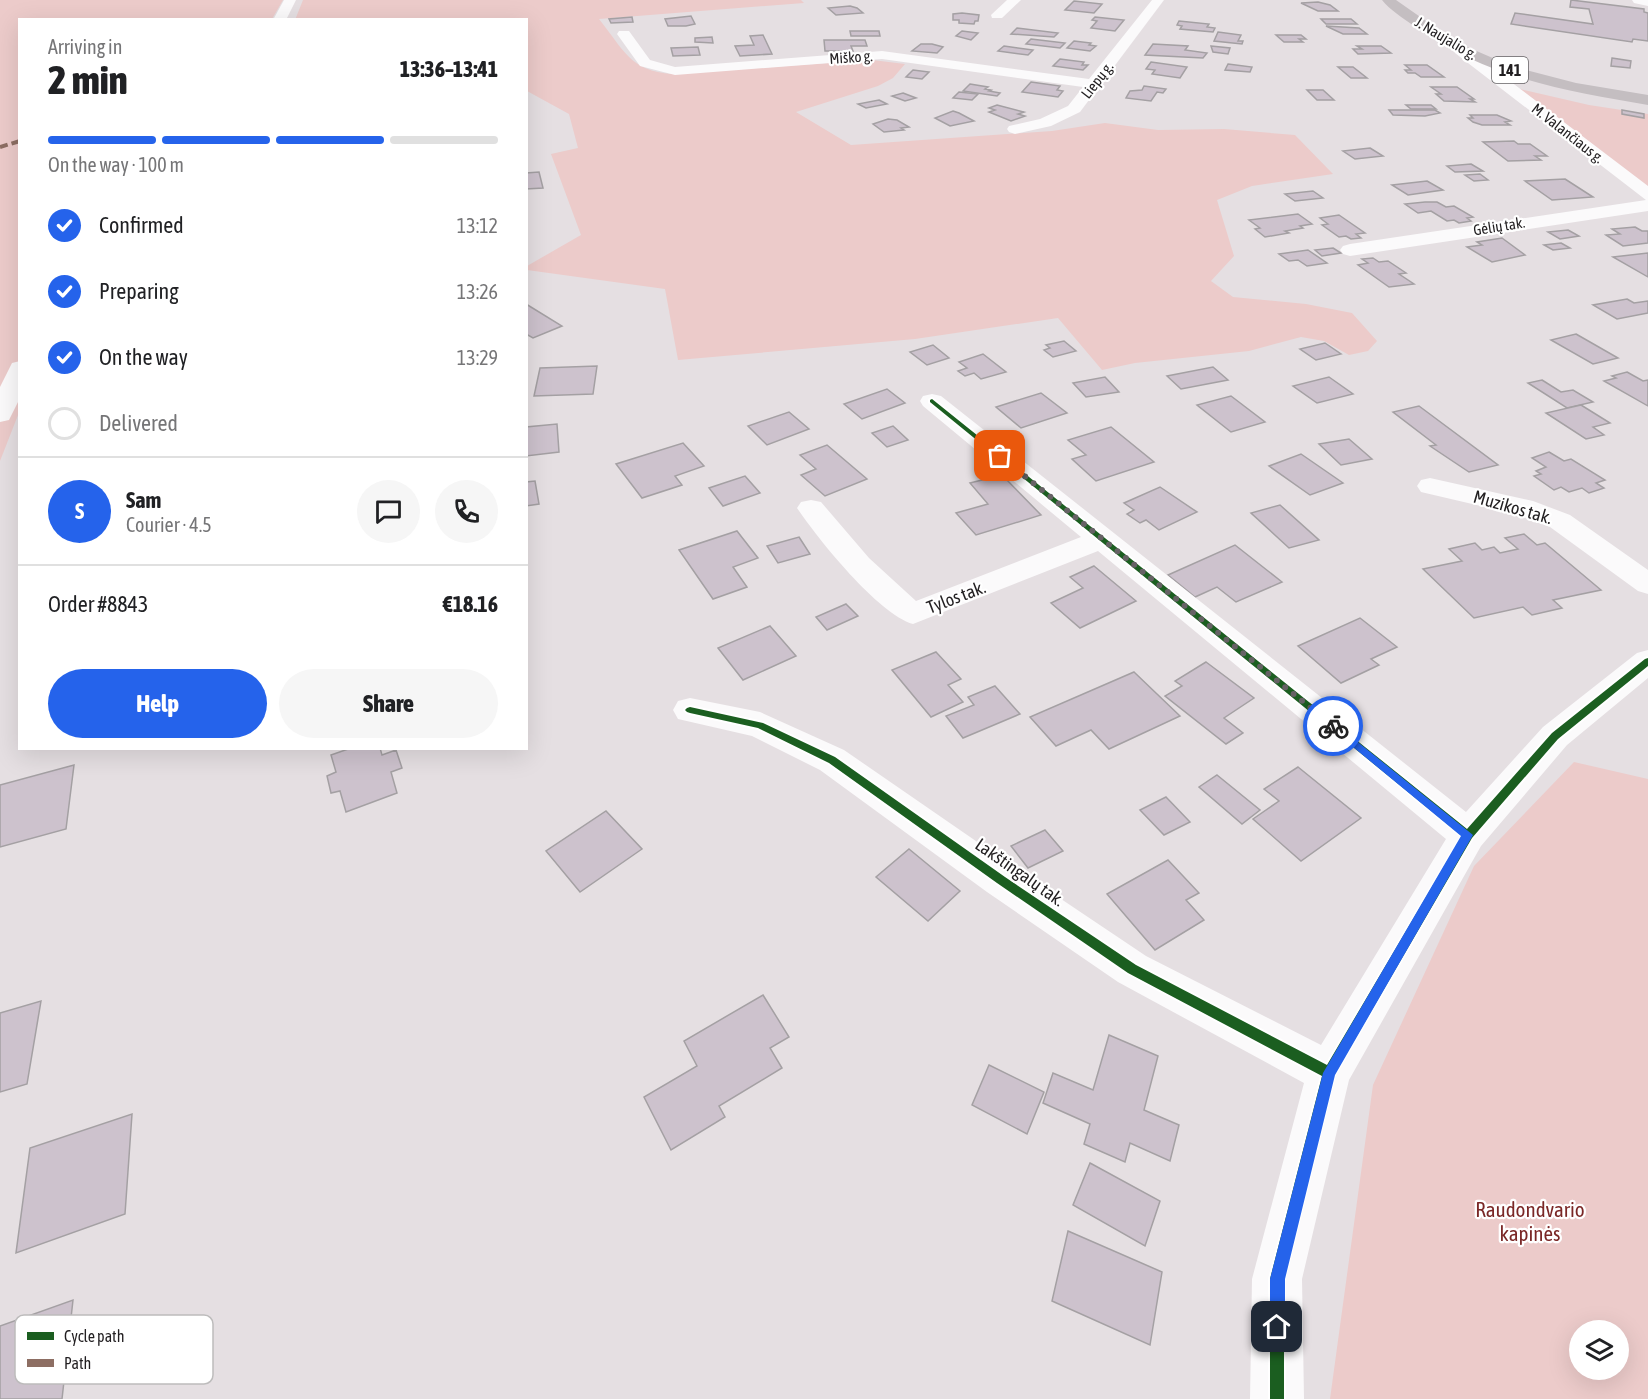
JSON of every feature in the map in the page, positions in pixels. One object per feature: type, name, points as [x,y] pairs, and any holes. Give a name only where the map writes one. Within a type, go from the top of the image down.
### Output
[{"type":"main road","name":"J. Naujalio g.","points":[[1388,0],[1423,27],[1460,50],[1503,68],[1552,83],[1648,100]]},
{"type":"street","points":[[280,18],[290,0]]},
{"type":"street","points":[[998,15],[1015,0]]},
{"type":"street","name":"Liepų g.","points":[[1015,129],[1045,123],[1074,109],[1158,0]]},
{"type":"street","points":[[1638,0],[1648,2]]},
{"type":"street","name":"Miško g.","points":[[624,34],[645,63],[675,71],[882,55],[1093,84]]},
{"type":"street","name":"M. Valančiaus g.","points":[[1460,50],[1648,195]]},
{"type":"street","name":"Gėlių tak.","points":[[1350,250],[1648,204]]},
{"type":"street","points":[[0,415],[18,373]]},
{"type":"street","points":[[932,401],[1468,835]]},
{"type":"street","name":"Muzikos tak.","points":[[1430,486],[1523,507],[1560,521],[1648,584]]},
{"type":"street","name":"Tylos tak.","points":[[811,508],[860,569],[889,597],[913,614],[1102,539]]},
{"type":"street","points":[[1277,1399],[1277,1279],[1329,1073],[1468,835],[1555,736],[1648,661]]},
{"type":"street","name":"Lakštingalų tak.","points":[[690,710],[760,725],[832,760],[992,874],[1132,969],[1329,1073]]},
{"type":"green space","points":[[0,0],[283,0],[273,18],[18,18],[18,415],[0,461]]},
{"type":"green space","points":[[303,0],[801,0],[804,3],[599,19],[629,57],[646,68],[658,72],[672,74],[872,60],[905,64],[893,78],[878,86],[796,112],[851,145],[1052,131],[1105,123],[1158,130],[1224,129],[1295,135],[1333,174],[1252,186],[1217,200],[1234,256],[1211,281],[1233,297],[1306,304],[1352,313],[1377,341],[1368,351],[1349,355],[1324,341],[1301,337],[1249,351],[1135,363],[1102,370],[1058,318],[915,339],[678,360],[665,289],[528,270],[528,265],[581,235],[551,154],[578,148],[569,114],[528,92],[528,18],[296,18]]},
{"type":"green space","points":[[1520,89],[1589,105],[1648,114],[1648,188]]},
{"type":"green space","name":"Raudondvario kapinės","points":[[1574,762],[1648,779],[1648,1399],[1330,1399],[1373,1085],[1474,866]]},
{"type":"building","points":[[1571,0],[1644,9],[1644,12],[1648,13],[1648,41],[1633,39],[1632,42],[1511,24],[1515,13],[1593,24],[1589,9],[1570,7]]},
{"type":"building","points":[[1074,1],[1102,4],[1094,13],[1065,10]]},
{"type":"building","points":[[1318,2],[1330,5],[1338,11],[1318,11],[1301,3]]},
{"type":"building","points":[[850,6],[863,13],[836,15],[828,8]]},
{"type":"building","points":[[953,14],[979,15],[978,21],[974,24],[959,23],[959,20],[953,20]]},
{"type":"building","points":[[691,16],[695,24],[686,26],[668,26],[665,19]]},
{"type":"building","points":[[632,17],[633,22],[611,23],[609,19]]},
{"type":"building","points":[[1095,17],[1124,20],[1115,31],[1091,28],[1097,21],[1092,20]]},
{"type":"building","points":[[1321,19],[1351,19],[1357,24],[1326,24]]},
{"type":"building","points":[[1179,21],[1209,24],[1207,27],[1215,28],[1213,32],[1180,29],[1182,26],[1177,25]]},
{"type":"building","points":[[1326,26],[1359,28],[1367,34],[1343,34]]},
{"type":"building","points":[[1017,28],[1058,33],[1054,37],[1011,34]]},
{"type":"building","points":[[850,31],[879,31],[880,36],[851,36]]},
{"type":"building","points":[[962,31],[978,33],[971,40],[956,36]]},
{"type":"building","points":[[1218,32],[1241,35],[1238,41],[1243,41],[1242,44],[1214,41]]},
{"type":"building","points":[[763,35],[772,54],[740,56],[735,46],[754,45],[750,36]]},
{"type":"building","points":[[1276,35],[1301,35],[1306,39],[1299,39],[1303,42],[1284,42]]},
{"type":"building","points":[[712,37],[713,43],[695,42],[695,38]]},
{"type":"building","points":[[1031,39],[1065,43],[1060,48],[1026,44]]},
{"type":"building","points":[[824,40],[865,40],[867,46],[851,46],[853,51],[825,51]]},
{"type":"building","points":[[1074,41],[1091,43],[1089,45],[1096,46],[1090,51],[1067,48]]},
{"type":"building","points":[[921,44],[943,47],[937,53],[912,51]]},
{"type":"building","points":[[1153,44],[1188,46],[1185,50],[1207,53],[1203,58],[1145,55]]},
{"type":"building","points":[[1004,46],[1033,50],[1028,55],[998,51]]},
{"type":"building","points":[[1211,46],[1230,48],[1228,54],[1213,52]]},
{"type":"building","points":[[1357,46],[1381,46],[1391,53],[1358,54],[1353,49],[1362,49]]},
{"type":"building","points":[[698,47],[700,55],[673,56],[671,48]]},
{"type":"building","points":[[1612,58],[1631,61],[1630,68],[1611,66]]},
{"type":"building","points":[[1060,59],[1084,62],[1082,65],[1088,65],[1083,70],[1053,66]]},
{"type":"building","points":[[1151,62],[1187,67],[1180,78],[1152,74],[1155,70],[1146,69]]},
{"type":"building","points":[[1228,64],[1252,67],[1250,72],[1225,70]]},
{"type":"building","points":[[1405,65],[1427,65],[1444,77],[1421,77],[1415,73],[1408,73],[1405,70],[1411,70]]},
{"type":"building","points":[[1338,67],[1353,67],[1367,78],[1351,78]]},
{"type":"building","points":[[913,70],[929,72],[922,79],[906,77]]},
{"type":"building","points":[[1031,82],[1060,86],[1057,90],[1063,91],[1058,97],[1022,92]]},
{"type":"building","points":[[970,84],[988,87],[985,89],[1000,93],[997,96],[963,91]]},
{"type":"building","points":[[1144,86],[1166,89],[1163,93],[1157,92],[1151,101],[1126,98],[1130,91],[1142,90]]},
{"type":"building","points":[[1431,87],[1457,87],[1475,102],[1444,101],[1436,94],[1441,94]]},
{"type":"building","points":[[1307,90],[1323,90],[1334,100],[1317,100]]},
{"type":"building","points":[[959,92],[978,94],[972,100],[953,98]]},
{"type":"building","points":[[903,93],[916,98],[905,101],[892,96]]},
{"type":"building","points":[[879,100],[887,104],[866,108],[858,104]]},
{"type":"building","points":[[997,105],[1024,112],[1018,114],[1025,116],[1011,121],[989,112],[995,110],[989,108]]},
{"type":"building","points":[[1406,105],[1431,105],[1436,109],[1411,109]]},
{"type":"building","points":[[1389,110],[1435,110],[1440,113],[1425,116],[1393,115]]},
{"type":"building","points":[[1622,110],[1644,114],[1644,118],[1622,114]]},
{"type":"building","points":[[953,111],[974,121],[950,126],[935,118]]},
{"type":"building","points":[[1470,115],[1497,115],[1511,121],[1505,122],[1510,125],[1482,125],[1468,118],[1473,118]]},
{"type":"building","points":[[888,119],[897,120],[909,127],[901,128],[904,130],[884,132],[873,124]]},
{"type":"building","points":[[1514,141],[1518,144],[1530,144],[1547,156],[1535,156],[1541,160],[1508,161],[1483,142]]},
{"type":"building","points":[[1370,148],[1383,156],[1355,159],[1343,151]]},
{"type":"building","points":[[1471,164],[1483,171],[1455,172],[1447,166]]},
{"type":"building","points":[[539,172],[543,188],[528,189],[528,173]]},
{"type":"building","points":[[1480,174],[1488,180],[1474,181],[1465,175]]},
{"type":"building","points":[[1565,179],[1593,197],[1552,200],[1525,181]]},
{"type":"building","points":[[1427,181],[1443,190],[1408,195],[1392,185]]},
{"type":"building","points":[[1313,191],[1323,198],[1295,201],[1285,194]]},
{"type":"building","points":[[1437,202],[1446,207],[1454,206],[1473,217],[1467,218],[1471,221],[1459,223],[1454,220],[1447,221],[1431,211],[1418,213],[1405,204]]},
{"type":"building","points":[[1298,214],[1312,224],[1285,231],[1289,233],[1265,237],[1255,229],[1260,228],[1249,220]]},
{"type":"building","points":[[1339,215],[1365,233],[1356,234],[1361,238],[1339,237],[1322,225],[1328,224],[1320,218]]},
{"type":"building","points":[[1635,227],[1648,231],[1648,243],[1623,246],[1606,235],[1620,234],[1612,229]]},
{"type":"building","points":[[1568,230],[1579,236],[1560,239],[1548,232]]},
{"type":"building","points":[[1502,238],[1525,255],[1492,262],[1467,247],[1482,245],[1477,242]]},
{"type":"building","points":[[1561,243],[1570,248],[1553,250],[1544,245]]},
{"type":"building","points":[[1333,248],[1341,253],[1322,256],[1315,250]]},
{"type":"building","points":[[1308,250],[1327,263],[1307,266],[1298,260],[1289,261],[1279,254]]},
{"type":"building","points":[[1648,253],[1648,277],[1613,257]]},
{"type":"building","points":[[1373,258],[1379,262],[1388,261],[1406,273],[1399,274],[1414,284],[1389,287],[1358,265],[1368,263],[1362,259]]},
{"type":"building","points":[[1627,299],[1634,303],[1648,301],[1648,313],[1617,319],[1593,305]]},
{"type":"building","points":[[528,305],[562,326],[533,338],[528,335]]},
{"type":"building","points":[[1576,334],[1618,358],[1593,364],[1551,340]]},
{"type":"building","points":[[1064,341],[1076,351],[1053,357],[1044,350],[1050,348],[1046,345]]},
{"type":"building","points":[[1325,343],[1341,354],[1316,360],[1300,349]]},
{"type":"building","points":[[933,345],[949,358],[927,365],[910,352]]},
{"type":"building","points":[[983,354],[1006,372],[981,379],[974,373],[965,376],[958,371],[967,368],[959,362]]},
{"type":"building","points":[[597,366],[593,394],[534,396],[540,368]]},
{"type":"building","points":[[1213,367],[1228,380],[1181,389],[1167,376]]},
{"type":"building","points":[[1627,372],[1643,381],[1648,380],[1648,406],[1604,381]]},
{"type":"building","points":[[1105,377],[1119,392],[1086,397],[1073,383]]},
{"type":"building","points":[[1329,377],[1353,394],[1317,403],[1293,386]]},
{"type":"building","points":[[1542,380],[1561,392],[1573,390],[1593,402],[1567,408],[1528,383]]},
{"type":"building","points":[[887,389],[905,403],[862,419],[844,404]]},
{"type":"building","points":[[1041,393],[1067,413],[1021,428],[996,407]]},
{"type":"building","points":[[1231,396],[1265,422],[1231,432],[1197,405]]},
{"type":"building","points":[[1581,405],[1610,423],[1593,427],[1604,435],[1586,439],[1546,413]]},
{"type":"building","points":[[1419,406],[1498,465],[1469,472],[1430,446],[1436,445],[1393,412]]},
{"type":"building","points":[[789,412],[809,429],[767,445],[748,426]]},
{"type":"building","points":[[557,424],[559,452],[528,456],[528,427]]},
{"type":"building","points":[[893,426],[908,440],[887,447],[872,433]]},
{"type":"building","points":[[1111,427],[1154,462],[1096,481],[1072,459],[1086,455],[1068,440]]},
{"type":"building","points":[[1349,439],[1372,459],[1341,465],[1319,444]]},
{"type":"building","points":[[683,443],[704,466],[675,476],[682,485],[642,498],[616,464]]},
{"type":"building","points":[[827,445],[867,479],[825,496],[801,475],[816,469],[800,455]]},
{"type":"building","points":[[1549,452],[1564,461],[1571,459],[1605,480],[1596,483],[1604,488],[1589,493],[1582,488],[1569,492],[1561,487],[1554,490],[1534,476],[1541,474],[1536,471],[1546,467],[1532,458]]},
{"type":"building","points":[[1301,454],[1343,483],[1310,495],[1269,466]]},
{"type":"building","points":[[1002,475],[1041,515],[976,535],[956,513],[988,504],[970,483]]},
{"type":"building","points":[[745,476],[760,493],[723,506],[709,488]]},
{"type":"building","points":[[535,481],[539,504],[528,506],[528,482]]},
{"type":"building","points":[[1160,487],[1197,512],[1159,530],[1146,520],[1140,523],[1127,514],[1134,510],[1124,503]]},
{"type":"building","points":[[1280,505],[1319,540],[1289,548],[1251,513]]},
{"type":"building","points":[[737,531],[758,558],[733,567],[747,587],[713,599],[679,550]]},
{"type":"building","points":[[1524,534],[1537,545],[1545,543],[1601,590],[1553,600],[1562,608],[1532,615],[1523,607],[1474,618],[1423,569],[1462,561],[1449,549],[1475,543],[1482,550],[1494,547],[1500,553],[1518,549],[1505,538]]},
{"type":"building","points":[[799,537],[810,554],[778,563],[767,546]]},
{"type":"building","points":[[1235,545],[1282,582],[1236,602],[1217,587],[1195,597],[1168,575]]},
{"type":"building","points":[[1094,566],[1136,601],[1080,628],[1051,603],[1083,588],[1070,577]]},
{"type":"building","points":[[846,604],[858,616],[827,630],[816,617]]},
{"type":"building","points":[[1360,618],[1397,647],[1371,659],[1379,665],[1341,683],[1298,646]]},
{"type":"building","points":[[770,626],[796,656],[743,680],[718,648]]},
{"type":"building","points":[[936,652],[961,679],[948,685],[963,702],[931,717],[892,670]]},
{"type":"building","points":[[1206,662],[1254,698],[1224,718],[1243,733],[1226,744],[1165,696],[1182,686],[1175,681]]},
{"type":"building","points":[[1134,672],[1180,716],[1109,749],[1091,730],[1056,746],[1030,717]]},
{"type":"building","points":[[995,686],[1020,714],[963,738],[946,716],[974,705],[968,697]]},
{"type":"building","points":[[345,750],[381,750],[382,755],[396,750],[402,768],[391,772],[397,793],[346,812],[340,791],[331,793],[327,776],[336,772],[331,755]]},
{"type":"building","points":[[74,765],[66,829],[0,847],[0,785]]},
{"type":"building","points":[[1298,767],[1361,818],[1301,861],[1253,819],[1279,801],[1264,789]]},
{"type":"building","points":[[1217,775],[1260,810],[1242,824],[1199,787]]},
{"type":"building","points":[[1166,797],[1190,822],[1164,835],[1140,810]]},
{"type":"building","points":[[606,811],[642,849],[580,892],[546,851]]},
{"type":"building","points":[[1045,830],[1063,851],[1028,868],[1011,846]]},
{"type":"building","points":[[909,849],[960,891],[928,921],[876,877]]},
{"type":"building","points":[[1168,860],[1199,893],[1186,900],[1204,920],[1155,950],[1107,894]]},
{"type":"building","points":[[763,995],[789,1037],[770,1048],[782,1068],[719,1106],[725,1117],[671,1150],[644,1097],[697,1066],[684,1041]]},
{"type":"building","points":[[41,1001],[27,1084],[0,1092],[0,1013]]},
{"type":"building","points":[[1109,1035],[1158,1056],[1144,1110],[1179,1125],[1170,1161],[1130,1143],[1125,1162],[1084,1144],[1090,1124],[1043,1103],[1053,1073],[1093,1090]]},
{"type":"building","points":[[989,1065],[1044,1092],[1027,1134],[972,1105]]},
{"type":"building","points":[[132,1114],[125,1214],[16,1253],[30,1148]]},
{"type":"building","points":[[1090,1163],[1160,1201],[1145,1246],[1073,1205]]},
{"type":"building","points":[[1068,1231],[1162,1272],[1150,1345],[1052,1301]]},
{"type":"building","points":[[73,1300],[71,1315],[31,1315]]},
{"type":"building","points":[[15,1321],[15,1384],[64,1384],[62,1399],[0,1399],[0,1326]]},
{"type":"marked path","points":[[0,147],[18,142]]},
{"type":"cycle path","points":[[932,401],[1468,835]]},
{"type":"cycle path","points":[[1277,1399],[1277,1279],[1329,1073],[1468,835],[1555,736],[1648,661]]},
{"type":"cycle path","points":[[690,710],[760,725],[832,760],[1001,880],[1132,969],[1329,1073]]},
{"type":"way so far","points":[[1000,456],[1333,726]]},
{"type":"route","points":[[1277,1327],[1277,1279],[1329,1073],[1468,835],[1333,726]]}]
